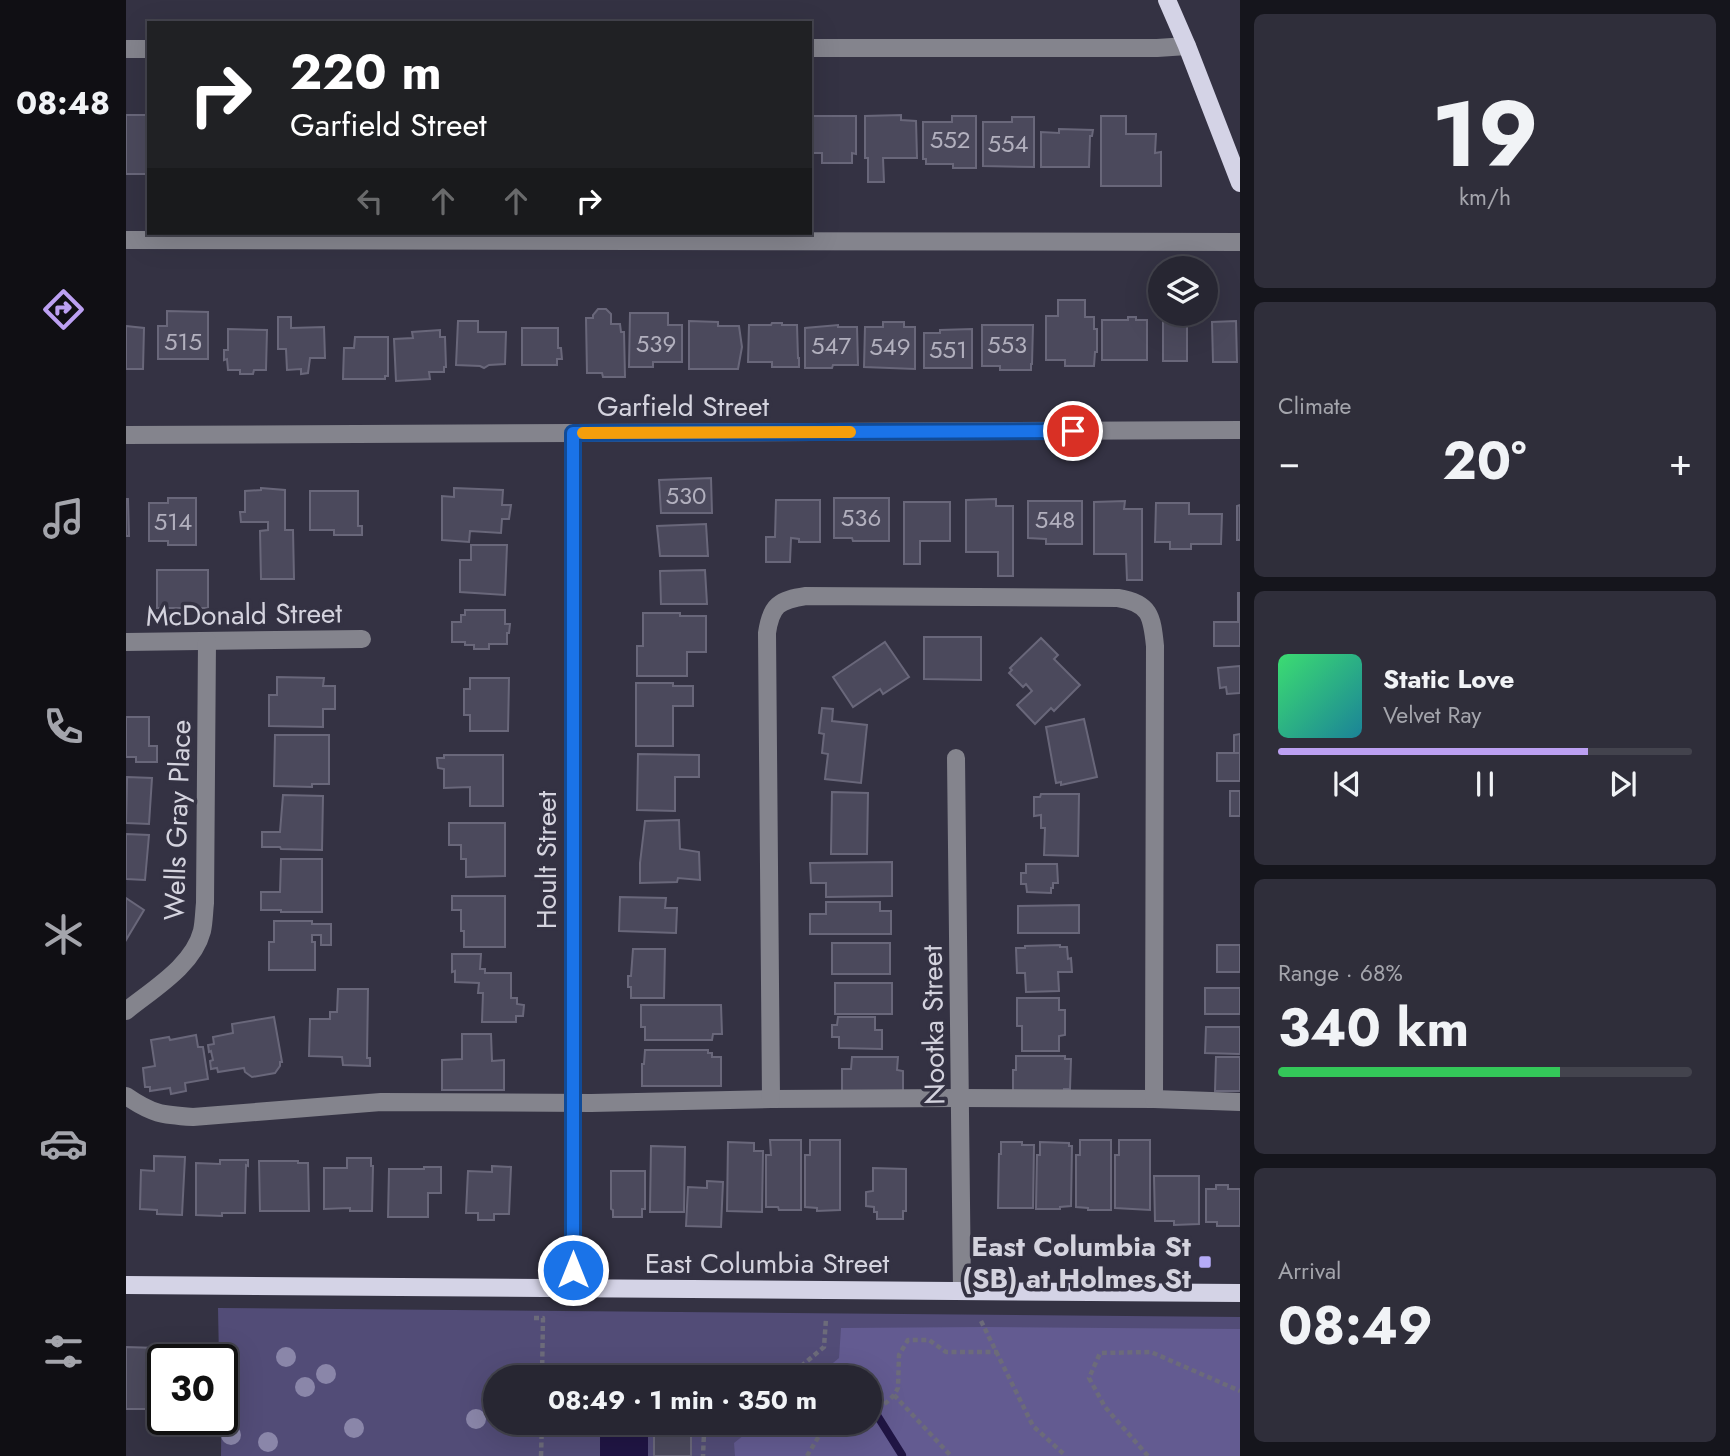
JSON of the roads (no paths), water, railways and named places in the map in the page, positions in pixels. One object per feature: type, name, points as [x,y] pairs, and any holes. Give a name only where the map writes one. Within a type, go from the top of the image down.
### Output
[{"type":"main road","points":[[1167,0],[1240,183]]},
{"type":"main road","name":"East Columbia Street","points":[[126,1285],[1240,1293]]},
{"type":"street","points":[[812,48],[1187,47]]},
{"type":"street","points":[[126,49],[147,49]]},
{"type":"street","points":[[126,240],[1240,242]]},
{"type":"street","name":"Garfield Street","points":[[126,435],[1240,430]]},
{"type":"street","name":"Hoult Street","points":[[573,433],[573,1288]]},
{"type":"street","points":[[771,1099],[767,632],[769,620],[782,601],[806,596],[1118,598],[1142,605],[1149,614],[1155,646],[1154,1099]]},
{"type":"street","name":"McDonald Street","points":[[126,642],[362,639]]},
{"type":"street","name":"Wells Gray Place","points":[[126,1011],[182,966],[194,950],[202,931],[205,903],[207,641]]},
{"type":"street","name":"Nootka Street","points":[[956,758],[962,1291]]},
{"type":"street","points":[[126,1096],[163,1115],[193,1116],[381,1102],[960,1098],[1240,1102]]},
{"type":"waterway","points":[[882,1423],[902,1455]]},
{"type":"place","name":"East Columbia St (SB) at Holmes St","points":[[1205,1262]]}]
